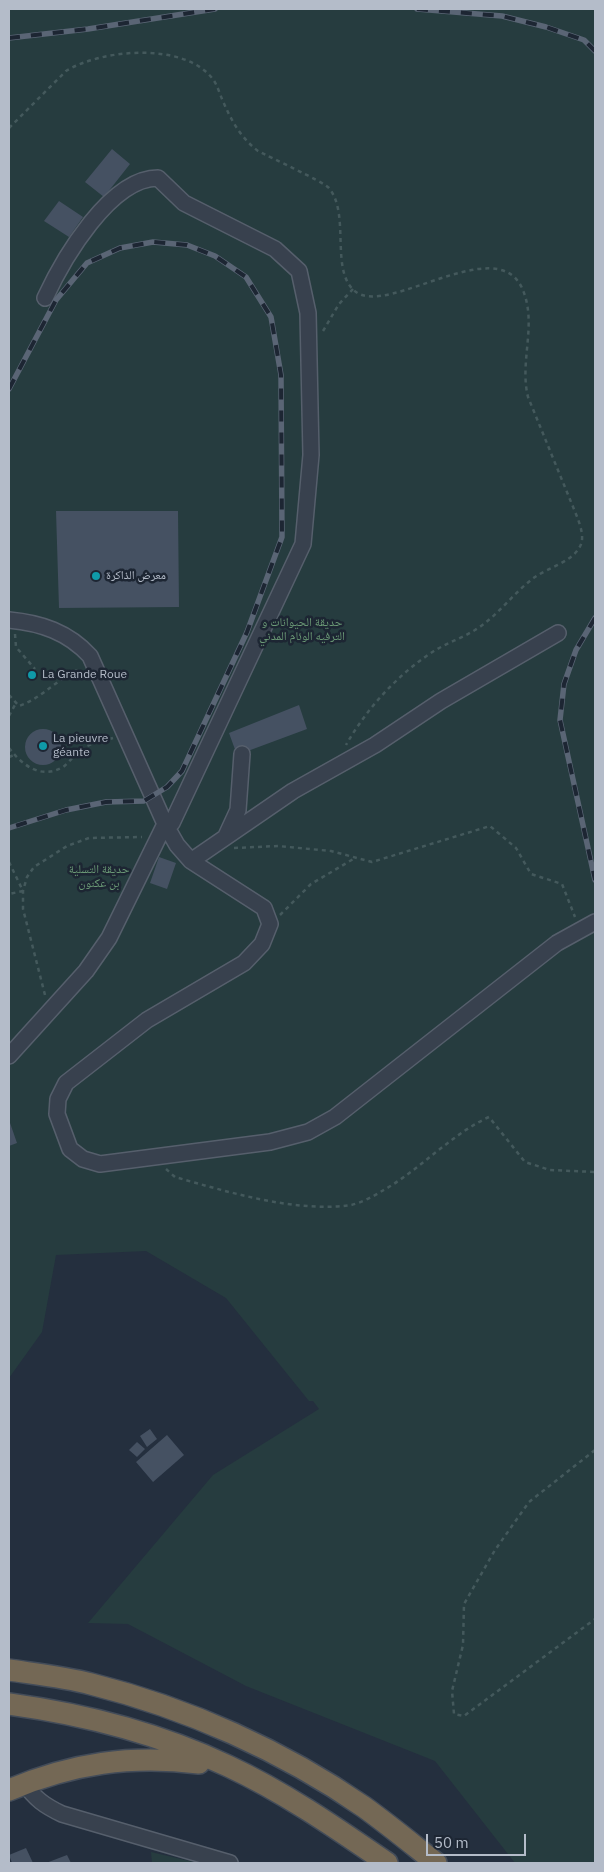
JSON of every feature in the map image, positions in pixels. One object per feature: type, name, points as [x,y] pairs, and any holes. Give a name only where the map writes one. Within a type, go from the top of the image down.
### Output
[{"type":"highway","points":[[9,1670],[90,1684],[195,1717],[272,1753],[317,1778],[364,1807],[436,1863]]},
{"type":"highway","points":[[9,1704],[59,1711],[157,1738],[228,1766],[323,1819],[387,1863]]},
{"type":"highway","points":[[17,1787],[66,1769],[125,1759],[163,1759],[228,1766]]},
{"type":"street","points":[[9,1056],[47,1011],[86,971],[109,938],[166,826],[172,823],[303,544],[311,455],[308,313],[299,271],[275,249],[184,203],[158,178],[145,178],[126,188],[107,205],[65,260],[45,298]]},
{"type":"street","points":[[11,620],[36,623],[57,631],[79,644],[90,656],[166,826],[177,845],[191,861],[264,908],[270,924],[262,944],[244,963],[147,1020],[66,1083],[58,1099],[57,1114],[70,1149],[83,1159],[100,1164],[154,1158],[270,1142],[308,1132],[335,1117],[541,955],[595,922]]},
{"type":"street","points":[[191,861],[293,791],[375,745],[440,701],[558,633]]},
{"type":"street","points":[[225,837],[238,810],[242,754]]},
{"type":"street","points":[[17,1787],[62,1814],[230,1863]]},
{"type":"path","points":[[9,128],[66,71],[76,65],[104,58],[153,52],[165,53],[197,65],[214,80],[232,123],[248,143],[258,151],[324,184],[331,191],[339,220],[345,277],[352,288],[362,296],[381,296],[449,275],[480,268],[506,272],[514,277],[524,292],[529,321],[524,374],[526,389],[578,519],[582,540],[580,548],[574,555],[536,576],[509,604],[475,630],[434,651],[400,677],[352,735],[335,766]]},
{"type":"path","points":[[321,335],[339,304],[352,288]]},
{"type":"path","points":[[11,620],[16,647],[35,669]]},
{"type":"path","points":[[9,695],[19,706],[28,703],[67,674],[94,666]]},
{"type":"path","points":[[9,716],[16,702]]},
{"type":"path","points":[[9,748],[20,763],[37,771],[50,772],[64,767],[82,749],[126,734]]},
{"type":"path","points":[[9,757],[14,755]]},
{"type":"path","points":[[23,891],[27,877],[34,867],[67,846],[89,838],[149,836],[166,826]]},
{"type":"path","points":[[208,850],[278,846],[331,851],[372,862],[490,826],[516,848],[530,874],[562,884],[580,930]]},
{"type":"path","points":[[270,924],[310,884],[356,857]]},
{"type":"path","points":[[9,862],[23,891],[27,925],[44,988],[47,1011]]},
{"type":"path","points":[[9,894],[23,891]]},
{"type":"path","points":[[154,1158],[174,1177],[249,1198],[330,1206],[353,1205],[383,1191],[470,1126],[489,1117],[525,1162],[550,1170],[595,1172]]},
{"type":"path","points":[[595,1450],[529,1502],[496,1550],[464,1604],[463,1645],[452,1691],[454,1714],[464,1716],[576,1631],[595,1619]]},
{"type":"green space","name":"حديقة الحيوانات و الترفيه الوئام المدني","points":[[9,9],[595,9],[595,1863],[515,1863],[435,1761],[246,1686],[128,1624],[88,1623],[213,1475],[319,1409],[313,1401],[309,1401],[226,1298],[146,1251],[56,1255],[42,1332],[9,1378]]},
{"type":"green space","points":[[151,1852],[198,1863],[152,1863]]},
{"type":"building","points":[[112,149],[130,164],[104,197],[85,182]]},
{"type":"building","points":[[59,201],[83,217],[69,237],[44,221]]},
{"type":"building","points":[[56,511],[178,511],[179,607],[59,608]]},
{"type":"building","points":[[299,705],[307,729],[237,755],[229,733]]},
{"type":"building","name":"La pieuvre géante","points":[[43,729],[55,735],[61,747],[55,759],[43,765],[31,759],[25,747],[31,735]]},
{"type":"building","points":[[159,857],[176,863],[167,889],[150,883]]},
{"type":"building","points":[[9,1120],[17,1143],[9,1146]]},
{"type":"building","points":[[150,1429],[157,1439],[147,1447],[140,1436]]},
{"type":"building","points":[[167,1435],[184,1455],[153,1482],[136,1462]]},
{"type":"building","points":[[137,1442],[145,1449],[137,1457],[129,1450]]},
{"type":"building","points":[[26,1848],[33,1863],[12,1863],[9,1855]]},
{"type":"building","points":[[67,1855],[71,1863],[46,1863]]},
{"type":"railway","points":[[9,38],[88,29],[215,9]]},
{"type":"railway","points":[[417,9],[502,16],[546,27],[584,40],[595,51]]},
{"type":"railway","points":[[9,389],[56,300],[87,263],[120,248],[153,242],[187,245],[215,256],[246,277],[271,317],[281,375],[282,537],[247,632],[182,771],[167,787],[144,801],[106,802],[66,810],[9,828]]},
{"type":"railway","points":[[595,618],[576,650],[564,684],[560,720],[595,880]]},
{"type":"place","name":"معرض الذاكرة","points":[[96,576]]},
{"type":"place","name":"La Grande Roue","points":[[32,675]]},
{"type":"place","name":"La pieuvre géante","points":[[43,746]]},
{"type":"park label","name":"حديقة التسلية بن عكنون","points":[[99,877]]}]
